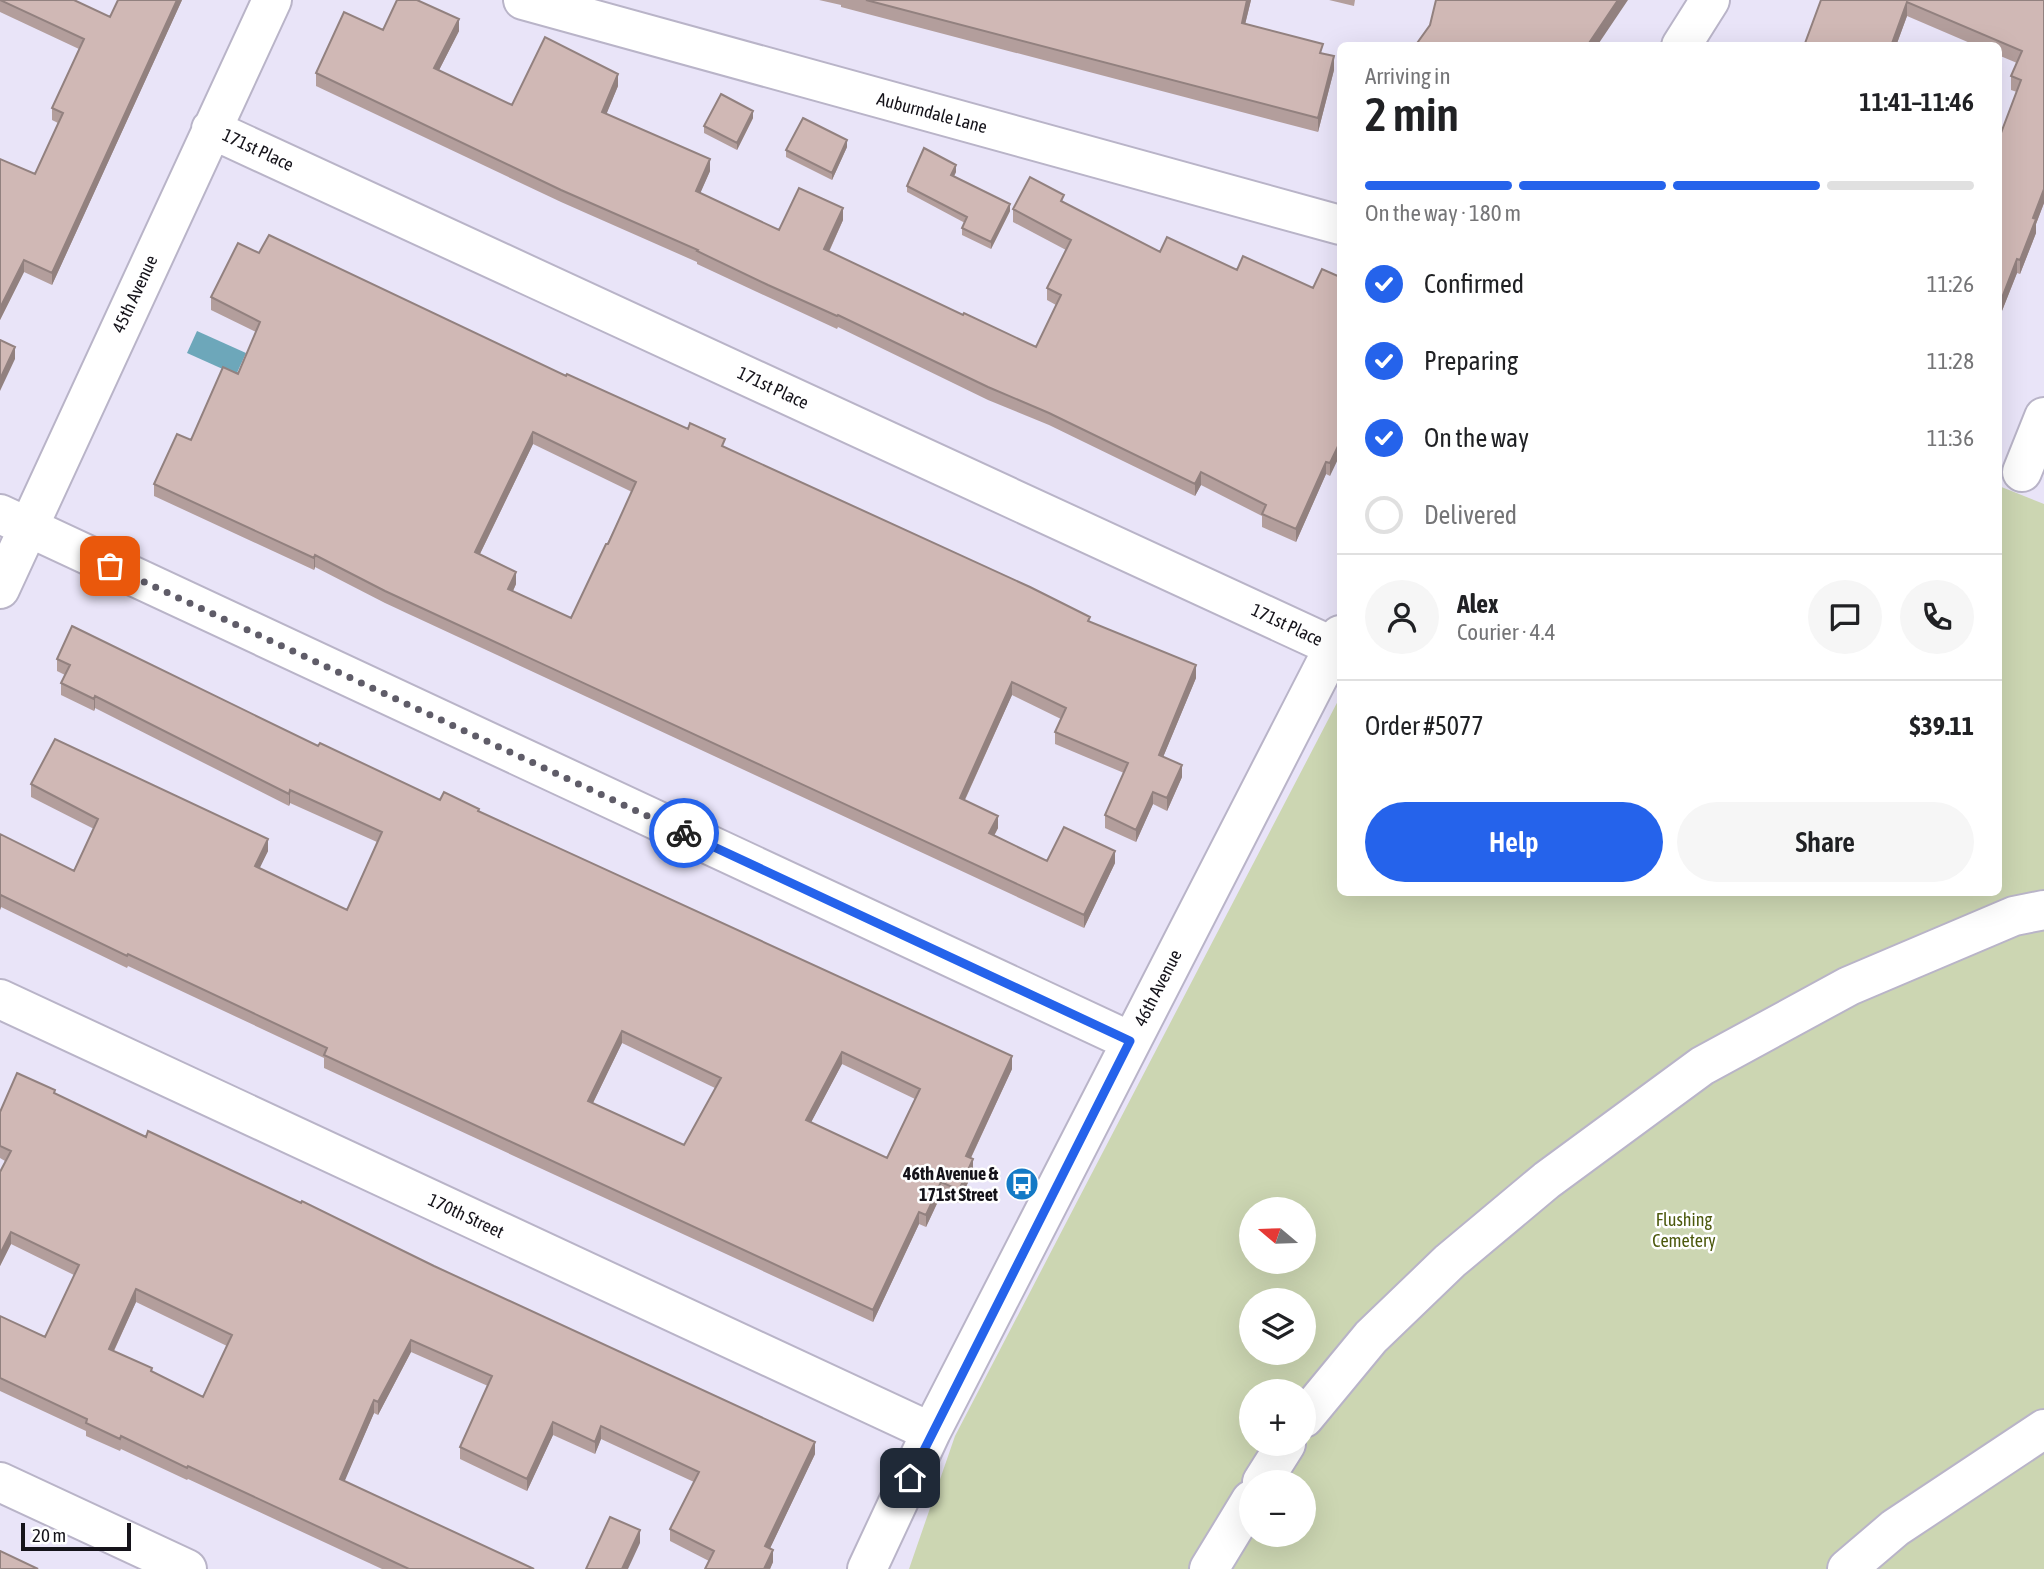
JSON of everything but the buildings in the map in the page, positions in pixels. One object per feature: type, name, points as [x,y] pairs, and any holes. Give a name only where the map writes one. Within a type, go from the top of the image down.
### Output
[{"type":"street","name":"45th Avenue","points":[[0,589],[14,521],[211,129],[272,0]]},
{"type":"street","name":"Auburndale Lane","points":[[523,0],[1337,224]]},
{"type":"street","points":[[1684,42],[1710,0]]},
{"type":"street","name":"171st Place","points":[[211,129],[1337,641]]},
{"type":"street","points":[[2021,472],[2044,417]]},
{"type":"street","points":[[14,521],[1130,1041]]},
{"type":"street","name":"46th Avenue","points":[[867,1569],[931,1432],[1337,641]]},
{"type":"street","points":[[1316,1404],[1371,1337],[1450,1261],[1547,1180],[1702,1066],[1849,986],[2014,916],[2044,910]]},
{"type":"street","name":"170th Street","points":[[0,999],[931,1432]]},
{"type":"street","points":[[1847,1569],[1895,1528],[2044,1429]]},
{"type":"street","points":[[0,1482],[187,1569]]},
{"type":"street","points":[[1209,1569],[1239,1520]]},
{"type":"green space","name":"Flushing Cemetery","points":[[2002,487],[2044,504],[2044,1569],[909,1569],[955,1436],[1337,703],[1337,896],[2002,896]]},
{"type":"water","points":[[197,331],[246,353],[236,375],[187,353]]},
{"type":"way so far","points":[[110,566],[684,833]]},
{"type":"place","name":"46th Avenue & 171st Street","points":[[1022,1184]]},
{"type":"route","points":[[684,833],[1130,1041],[910,1478]]}]
